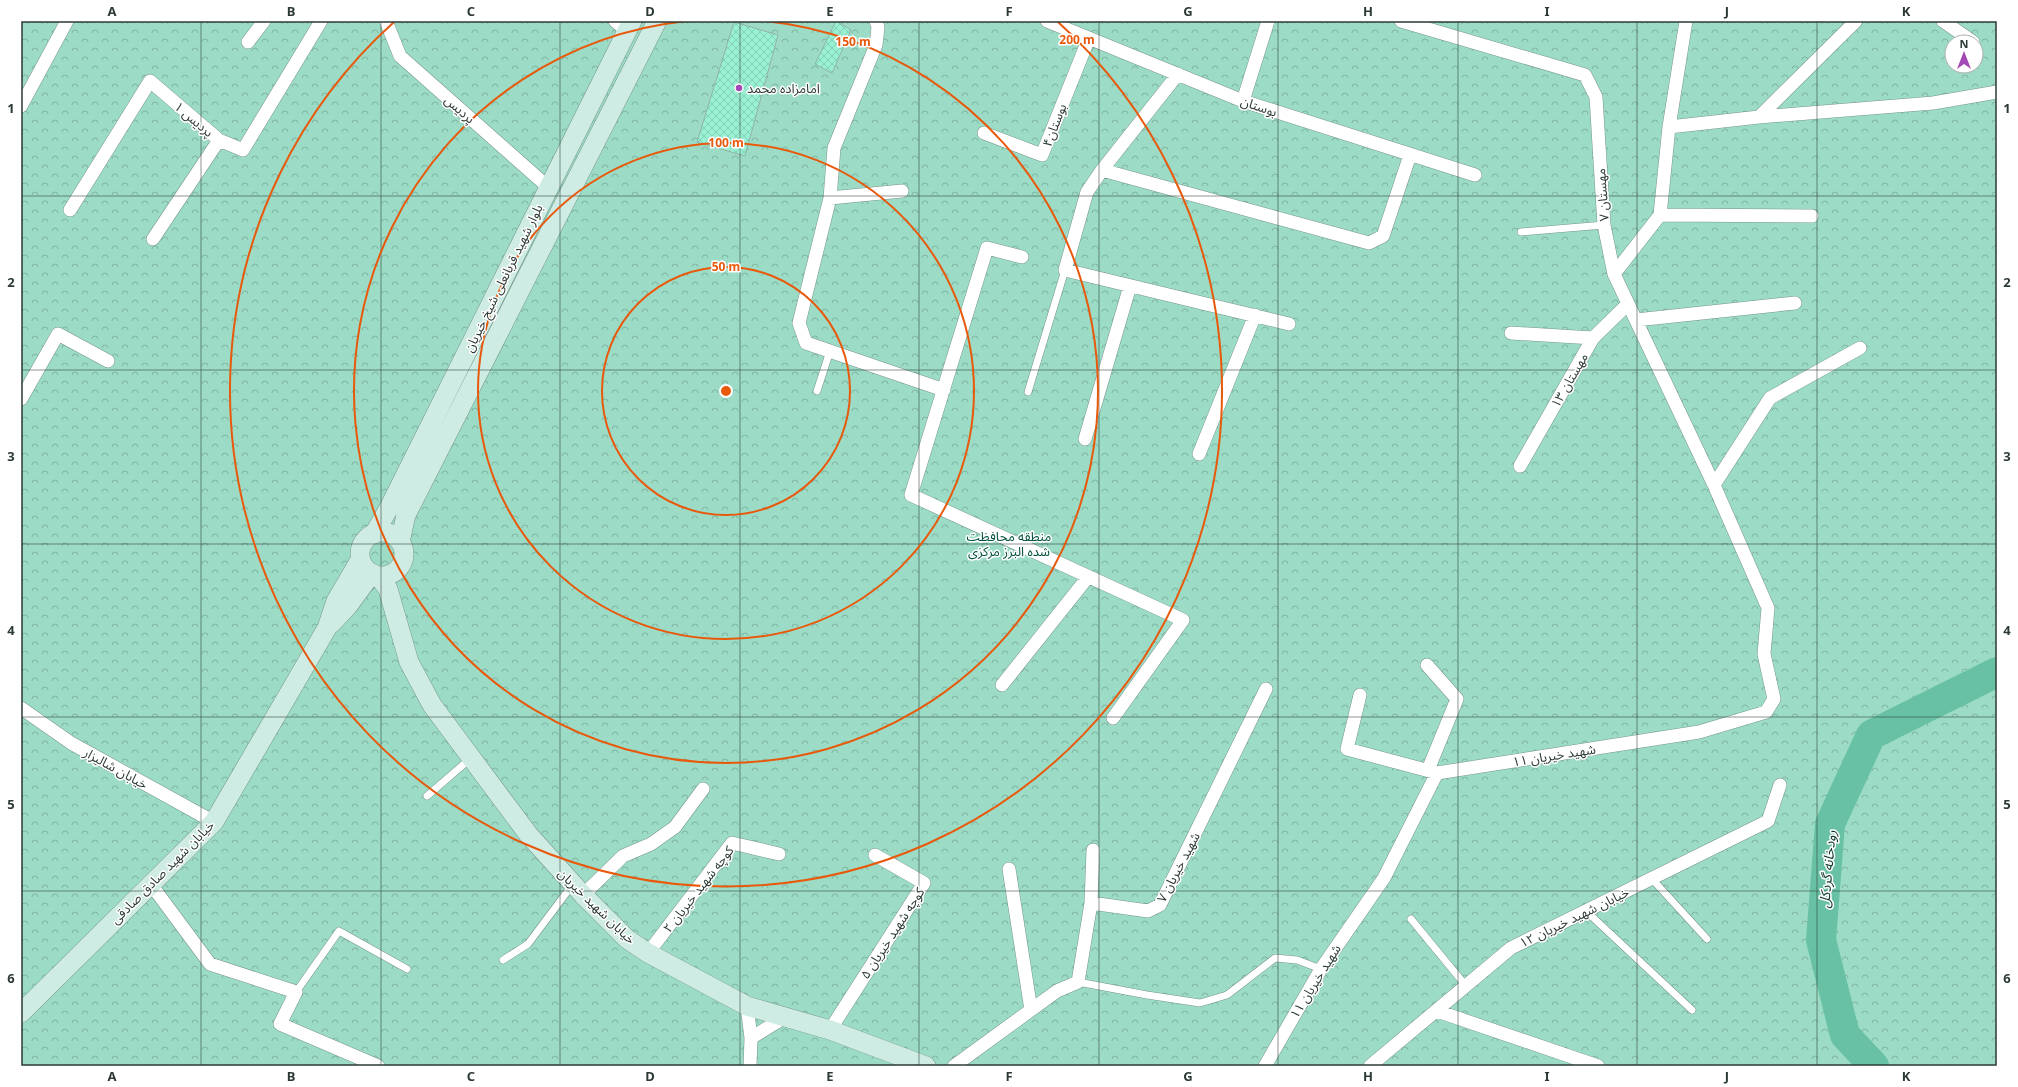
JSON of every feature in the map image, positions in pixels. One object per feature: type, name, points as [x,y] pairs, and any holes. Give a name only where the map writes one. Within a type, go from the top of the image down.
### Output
[{"type":"street","points":[[21,106],[67,21]]},
{"type":"street","points":[[248,42],[264,21]]},
{"type":"street","name":"پردیس ۱","points":[[70,210],[150,81],[219,140],[243,150],[321,21]]},
{"type":"street","name":"پردیس","points":[[386,21],[400,56],[548,187]]},
{"type":"street","points":[[400,627],[402,564],[404,556],[400,542],[406,515],[657,21]]},
{"type":"street","points":[[876,21],[878,27],[876,45],[834,148],[830,198],[799,323],[806,343],[944,390]]},
{"type":"street","name":"بوستان","points":[[1048,21],[1243,101],[1475,175]]},
{"type":"street","points":[[1243,101],[1268,21]]},
{"type":"street","name":"مهستان ۷","points":[[1401,21],[1585,75],[1596,97],[1604,226],[1614,274],[1714,485]]},
{"type":"street","points":[[1614,274],[1660,215],[1669,127],[1686,21]]},
{"type":"street","points":[[1759,117],[1856,21]]},
{"type":"street","points":[[1943,21],[1962,34]]},
{"type":"street","points":[[625,24],[647,42]]},
{"type":"street","name":"بلوار شهید قربانعلی شیخ خیریان","points":[[374,534],[389,508],[548,187],[625,24]]},
{"type":"street","name":"بوستان۴","points":[[984,133],[1042,155],[1089,38]]},
{"type":"street","points":[[1178,74],[1102,170],[1087,192],[1065,270],[1289,324]]},
{"type":"street","points":[[1669,127],[1759,117],[1933,103],[1997,92]]},
{"type":"street","points":[[153,239],[219,140]]},
{"type":"street","points":[[1102,170],[1369,243],[1383,236],[1410,154]]},
{"type":"street","points":[[830,198],[902,191]]},
{"type":"street","points":[[1660,215],[1812,216]]},
{"type":"street","points":[[1022,257],[988,248],[910,495],[1183,620],[1113,718]]},
{"type":"street","points":[[1085,439],[1130,286]]},
{"type":"street","points":[[1636,320],[1795,303]]},
{"type":"street","name":"مهستان ۱۳","points":[[1520,466],[1592,338],[1628,304]]},
{"type":"street","points":[[1199,454],[1255,315]]},
{"type":"street","points":[[1511,332],[1592,338]]},
{"type":"street","points":[[21,399],[58,334],[108,361]]},
{"type":"street","points":[[1714,485],[1770,398],[1860,348]]},
{"type":"street","points":[[440,404],[459,413]]},
{"type":"street","name":"شهید خیریان ۱۱","points":[[1265,1066],[1321,969],[1384,878],[1432,772],[1699,732],[1766,712],[1774,699],[1764,654],[1768,608],[1714,485]]},
{"type":"street","points":[[400,542],[392,534],[380,532],[374,534],[364,542],[360,553],[370,570],[388,589],[400,627]]},
{"type":"street","points":[[370,570],[392,574],[402,564]]},
{"type":"street","name":"خیابان شهید صادق صادقی","points":[[21,1013],[150,883],[214,822],[327,628],[336,601],[370,570]]},
{"type":"street","points":[[1002,685],[1088,576]]},
{"type":"street","name":"خیابان شهید خیریان","points":[[400,627],[409,662],[432,705],[528,834],[578,890],[627,939],[648,953],[747,1006],[830,1030],[926,1066]]},
{"type":"street","points":[[1360,695],[1347,749],[1432,772],[1457,700],[1427,665]]},
{"type":"street","name":"شهید خیریان ۷","points":[[1091,903],[1148,911],[1160,905],[1266,689]]},
{"type":"street","name":"خیابان شالیزار","points":[[21,708],[71,744],[214,822]]},
{"type":"street","name":"خیابان شهید خیریان ۱۲","points":[[1370,1066],[1511,948],[1768,821],[1780,785]]},
{"type":"street","points":[[578,890],[622,856],[651,844],[675,827],[703,789]]},
{"type":"street","name":"کوچه شهید خیریان ۲","points":[[648,953],[732,843],[779,854]]},
{"type":"street","points":[[954,1066],[1057,991],[1078,982],[1091,903],[1093,850]]},
{"type":"street","name":"کوچه شهید خیریان ۵","points":[[830,1030],[924,883],[875,855]]},
{"type":"street","points":[[1009,869],[1031,1010]]},
{"type":"street","points":[[150,883],[210,964],[296,992],[280,1024],[378,1066]]},
{"type":"street","points":[[747,1006],[751,1038],[750,1066]]},
{"type":"street","points":[[1437,1011],[1598,1066]]},
{"type":"street","points":[[751,1038],[785,1018]]},
{"type":"lane","points":[[1521,232],[1604,226]]},
{"type":"lane","points":[[1028,392],[1065,270]]},
{"type":"lane","points":[[817,390],[830,351]]},
{"type":"lane","points":[[426,796],[471,758]]},
{"type":"lane","points":[[1652,879],[1706,938]]},
{"type":"lane","points":[[503,960],[528,944],[578,890]]},
{"type":"lane","points":[[1586,911],[1692,1010]]},
{"type":"lane","points":[[1411,919],[1466,986]]},
{"type":"lane","points":[[296,992],[339,931],[407,968]]},
{"type":"lane","points":[[1078,982],[1200,1003],[1227,995],[1275,958],[1297,960],[1321,969]]},
{"type":"green space","name":"منطقه محافظت شده البرز مرکزی","points":[[21,21],[1997,21],[1997,1066],[21,1066]]},
{"type":"building","points":[[836,21],[851,30],[832,73],[815,64]]},
{"type":"building","name":"امامزاده محمد","points":[[734,22],[778,35],[745,156],[697,142]]},
{"type":"waterway","name":"رودخانه گردکل","points":[[1874,1066],[1845,1035],[1821,940],[1830,824],[1871,735],[1997,672]]},
{"type":"place","name":"امامزاده محمد","points":[[739,88]]}]
